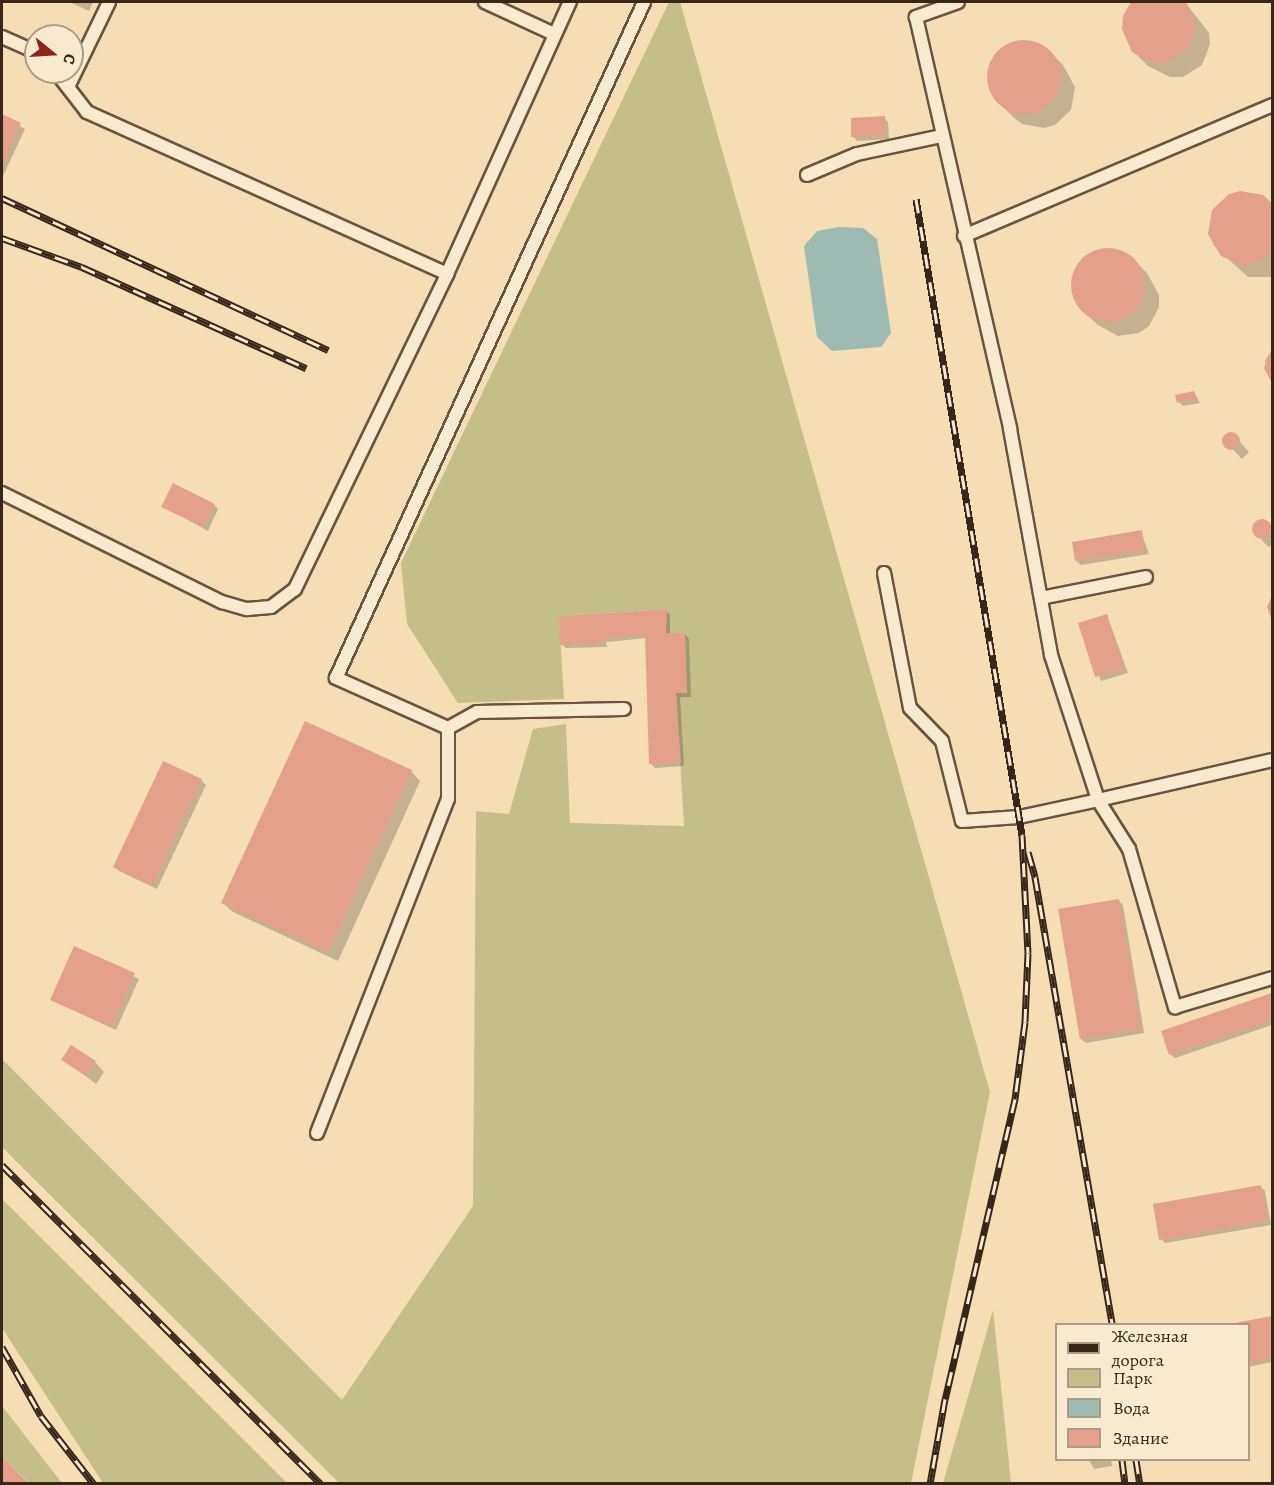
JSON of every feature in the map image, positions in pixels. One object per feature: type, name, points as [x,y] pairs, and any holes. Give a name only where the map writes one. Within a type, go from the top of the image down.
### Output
[{"type":"lane","points":[[68,87],[109,2]]},
{"type":"lane","points":[[485,2],[554,33]]},
{"type":"lane","points":[[2,493],[222,602],[247,609],[271,607],[295,589],[447,274],[554,33],[570,2]]},
{"type":"lane","points":[[448,728],[336,678],[644,2]]},
{"type":"lane","points":[[958,2],[916,17],[964,236],[1010,429],[1051,655],[1098,800],[1129,849],[1175,1007],[1272,978]]},
{"type":"lane","points":[[2,37],[24,47]]},
{"type":"lane","points":[[66,84],[87,112],[447,274]]},
{"type":"lane","points":[[964,236],[1272,105]]},
{"type":"lane","points":[[807,175],[857,154],[942,136]]},
{"type":"lane","points":[[884,573],[910,708],[942,741],[962,820],[1019,817],[1272,760]]},
{"type":"lane","points":[[1041,598],[1146,577]]},
{"type":"lane","points":[[448,728],[477,712],[624,709]]},
{"type":"lane","points":[[317,1132],[448,799],[448,728]]},
{"type":"green space","points":[[669,2],[680,2],[990,1092],[911,1483],[339,1483],[2,1147],[2,1059],[342,1400],[473,1206],[476,811],[509,814],[533,729],[566,724],[570,823],[684,826],[676,693],[687,692],[685,633],[666,633],[666,609],[559,616],[564,699],[458,703],[407,624],[401,563]]},
{"type":"green space","points":[[2,1199],[287,1483],[103,1483],[2,1328]]},
{"type":"green space","points":[[993,1310],[1011,1483],[943,1483]]},
{"type":"green space","points":[[2,1406],[62,1483],[29,1483],[2,1456]]},
{"type":"water","points":[[839,227],[863,228],[877,239],[891,333],[881,347],[832,351],[817,337],[804,246],[817,231]]},
{"type":"building","points":[[1131,2],[1186,2],[1196,28],[1187,50],[1167,62],[1154,63],[1132,52],[1122,29],[1123,16]]},
{"type":"building","points":[[1024,40],[1045,46],[1055,56],[1061,77],[1055,98],[1045,108],[1024,114],[1003,108],[993,98],[987,77],[993,56],[1003,46]]},
{"type":"building","points":[[2,114],[21,123],[2,165]]},
{"type":"building","points":[[885,116],[886,135],[851,137],[851,118]]},
{"type":"building","points":[[1240,191],[1263,195],[1272,203],[1272,252],[1257,263],[1244,265],[1221,256],[1208,234],[1212,210],[1229,194]]},
{"type":"building","points":[[1108,248],[1129,254],[1139,264],[1145,285],[1139,306],[1129,316],[1108,322],[1087,316],[1077,306],[1071,285],[1077,264],[1087,254]]},
{"type":"building","points":[[1272,348],[1272,383],[1264,368]]},
{"type":"building","points":[[1194,391],[1196,398],[1177,403],[1175,395]]},
{"type":"building","points":[[1231,432],[1237,435],[1240,441],[1237,447],[1231,450],[1225,447],[1222,441],[1225,435]]},
{"type":"building","points":[[173,483],[215,504],[203,527],[161,507]]},
{"type":"building","points":[[1258,519],[1266,519],[1272,525],[1272,533],[1266,539],[1258,539],[1252,533],[1252,525]]},
{"type":"building","points":[[1142,530],[1145,550],[1075,561],[1072,542]]},
{"type":"building","points":[[1272,595],[1272,621],[1267,607]]},
{"type":"building","points":[[667,609],[666,633],[685,633],[687,693],[676,693],[681,762],[649,764],[645,634],[603,638],[603,643],[560,645],[559,616]]},
{"type":"building","points":[[1107,614],[1124,669],[1095,677],[1078,623]]},
{"type":"building","points":[[305,721],[412,770],[328,952],[221,903]]},
{"type":"building","points":[[163,761],[202,779],[152,886],[113,867]]},
{"type":"building","points":[[1119,899],[1141,1029],[1080,1039],[1058,909]]},
{"type":"building","points":[[74,946],[135,973],[111,1027],[50,1000]]},
{"type":"building","points":[[1272,993],[1272,1020],[1169,1055],[1161,1031]]},
{"type":"building","points":[[71,1045],[96,1061],[86,1076],[61,1060]]},
{"type":"building","points":[[1261,1185],[1267,1221],[1159,1240],[1153,1204]]},
{"type":"building","points":[[1272,1316],[1272,1358],[1250,1363],[1250,1323],[1235,1323]]},
{"type":"building","points":[[2,1456],[29,1484],[2,1484]]},
{"type":"railway","points":[[2,198],[328,350]]},
{"type":"railway","points":[[916,199],[1022,835],[1028,953],[1025,1022],[1015,1099],[945,1399],[930,1484]]},
{"type":"railway","points":[[2,238],[82,267],[306,368]]},
{"type":"railway","points":[[1028,852],[1035,877],[1112,1323]]},
{"type":"railway","points":[[2,1165],[321,1484]]},
{"type":"railway","points":[[2,1347],[41,1416],[94,1484]]},
{"type":"railway","points":[[1122,1461],[1125,1484]]},
{"type":"railway","points":[[1136,1461],[1140,1484]]}]
